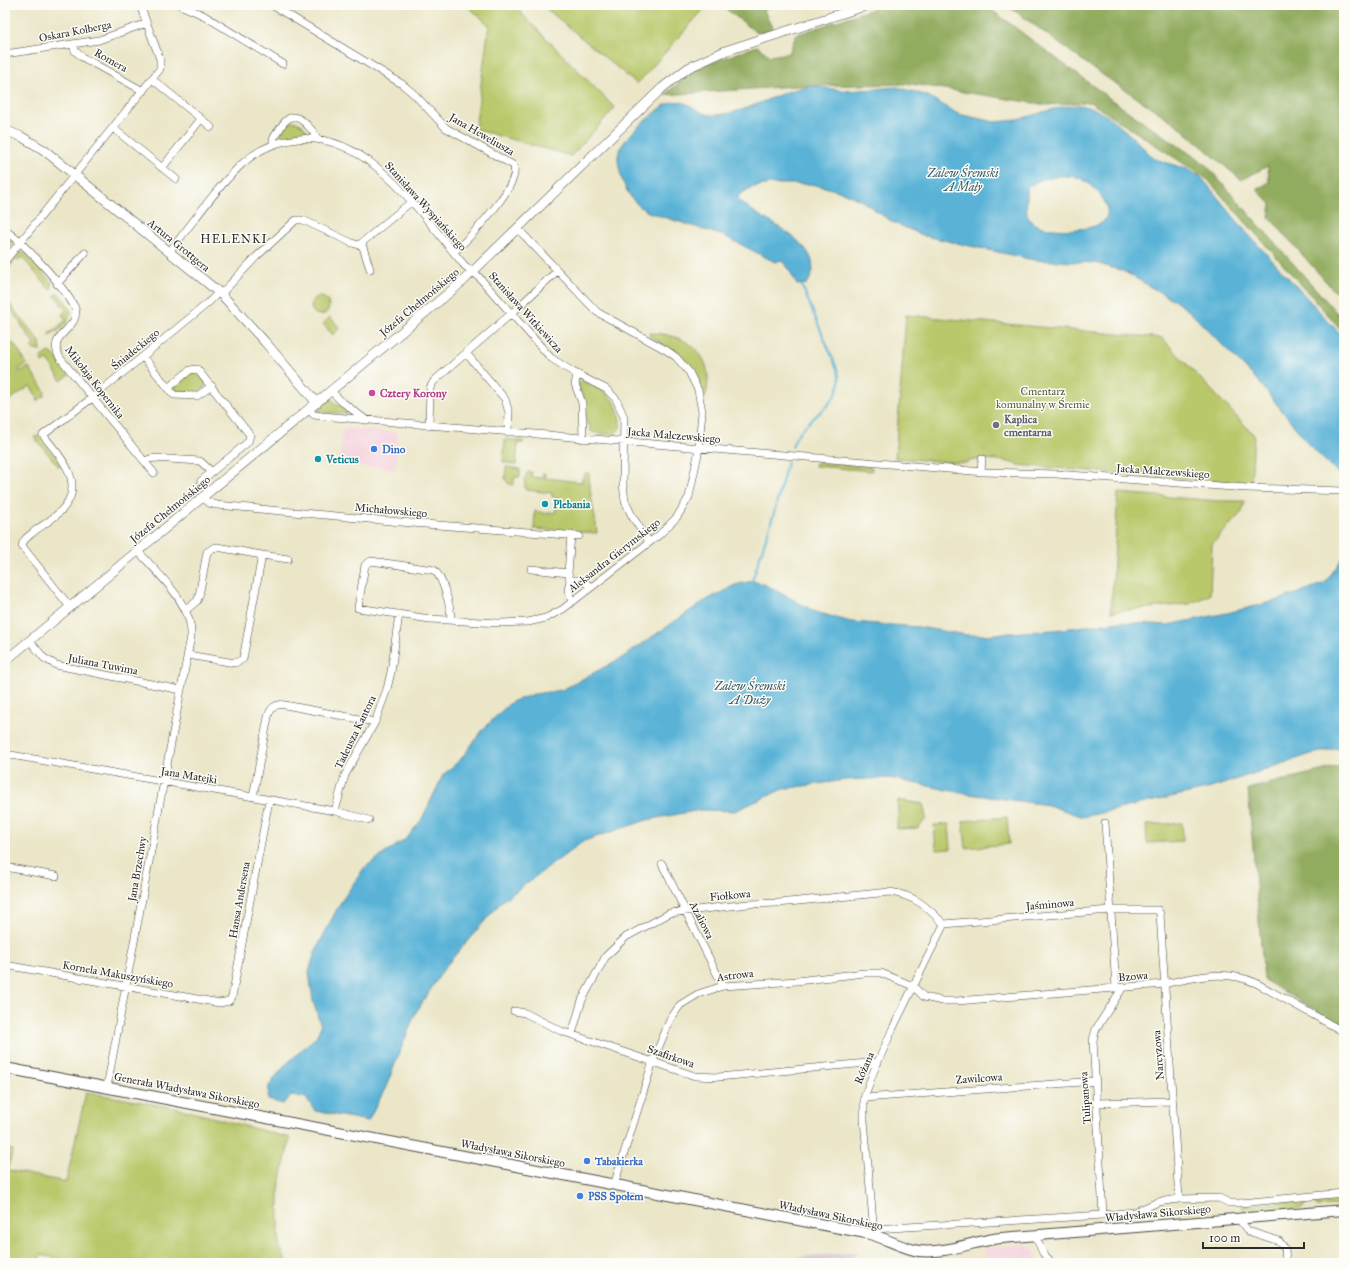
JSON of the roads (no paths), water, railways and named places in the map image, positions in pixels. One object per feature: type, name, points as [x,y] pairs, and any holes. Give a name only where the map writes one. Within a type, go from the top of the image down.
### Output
[{"type":"main road","name":"Generała Władysława Sikorskiego","points":[[5,1068],[364,1137]]},
{"type":"main road","name":"Władysława Sikorskiego","points":[[364,1137],[874,1232],[908,1248],[931,1251],[987,1239],[1344,1210]]},
{"type":"street","points":[[180,5],[203,14],[283,64]]},
{"type":"street","name":"Jana Heweliusza","points":[[272,5],[402,84],[450,130],[513,165],[515,171],[514,178],[497,204],[476,232],[454,252]]},
{"type":"street","name":"Józefa Chełmońskiego","points":[[5,661],[309,410],[473,272],[642,106],[688,68],[725,51],[868,5]]},
{"type":"street","points":[[5,261],[160,69],[161,62],[142,6]]},
{"type":"street","name":"Oskara Kolberga","points":[[5,54],[107,38],[147,23]]},
{"type":"street","name":"Romera","points":[[73,44],[75,51],[82,57],[143,91]]},
{"type":"street","points":[[152,79],[211,127]]},
{"type":"street","points":[[273,144],[273,140],[283,123],[294,117],[300,118],[316,135],[317,139]]},
{"type":"street","points":[[162,168],[201,119]]},
{"type":"street","points":[[113,128],[176,179]]},
{"type":"street","name":"Artura Grottgera","points":[[5,130],[34,144],[220,293],[266,342],[317,403]]},
{"type":"street","name":"Stanisława Wyspiańskiego","points":[[169,252],[238,169],[254,154],[273,144],[294,140],[317,139],[344,147],[365,158],[394,184],[473,272]]},
{"type":"street","points":[[370,269],[362,244],[411,202]]},
{"type":"street","name":"Śniadeckiego","points":[[70,607],[22,546],[26,538],[63,508],[71,493],[71,481],[68,467],[43,435],[92,398],[220,293],[296,220],[303,220],[352,243],[362,244]]},
{"type":"street","name":"Aleksandra Gierymskiego","points":[[451,620],[449,605],[436,571],[369,561],[365,565],[358,608],[451,620],[505,624],[534,622],[552,616],[591,588],[673,522],[686,503],[693,482],[699,448],[702,418],[700,400],[695,384],[684,366],[666,350],[597,312],[518,229]]},
{"type":"street","name":"Mikołaja Kopernika","points":[[5,230],[20,242],[57,284],[72,304],[76,314],[71,324],[57,340],[56,352],[154,473]]},
{"type":"street","points":[[57,284],[85,253]]},
{"type":"street","points":[[429,426],[431,386],[436,378],[512,313],[557,271]]},
{"type":"street","name":"Stanisława Witkiewicza","points":[[473,272],[512,313],[551,358],[577,375],[606,389],[616,399],[624,417],[623,484],[625,500],[632,516],[649,542]]},
{"type":"street","points":[[466,353],[505,399],[509,413],[508,432]]},
{"type":"street","points":[[142,357],[168,388],[176,395],[195,396],[212,386]]},
{"type":"street","points":[[168,388],[190,370],[195,368],[212,386],[250,436],[246,444],[201,481]]},
{"type":"street","points":[[577,375],[575,384],[582,403],[583,439]]},
{"type":"street","points":[[331,391],[341,401],[366,420]]},
{"type":"street","name":"Jacka Malczewskiego","points":[[309,410],[318,416],[981,472],[1062,475],[1247,488],[1344,491]]},
{"type":"street","points":[[144,461],[156,458],[200,461],[212,472]]},
{"type":"street","points":[[981,472],[982,459]]},
{"type":"street","name":"Michałowskiego","points":[[203,498],[211,504],[225,506],[412,523],[575,535],[569,577]]},
{"type":"street","points":[[186,610],[198,599],[207,552],[213,548],[217,547],[288,559]]},
{"type":"street","name":"Jana Brzechwy","points":[[108,1087],[188,655],[191,627],[186,610],[138,551]]},
{"type":"street","points":[[188,655],[235,663],[243,659],[262,555]]},
{"type":"street","points":[[531,570],[582,580],[591,588]]},
{"type":"street","points":[[569,577],[568,593],[572,602]]},
{"type":"street","name":"Tadeusza Kantora","points":[[335,811],[348,770],[375,722],[382,706],[391,672],[399,614]]},
{"type":"street","name":"Juliana Tuwima","points":[[30,641],[47,660],[56,665],[181,690]]},
{"type":"street","points":[[252,797],[268,717],[270,710],[276,706],[285,705],[375,722]]},
{"type":"street","name":"Jana Matejki","points":[[5,754],[335,811],[369,820]]},
{"type":"street","name":"Hansa Andersena","points":[[227,1002],[232,997],[269,800]]},
{"type":"street","points":[[1105,823],[1110,910],[1120,988]]},
{"type":"street","name":"Azaliowa","points":[[662,864],[723,986]]},
{"type":"street","points":[[5,867],[56,876]]},
{"type":"street","name":"Fiołkowa","points":[[572,1034],[582,1000],[606,956],[626,937],[638,929],[670,913],[890,892],[904,894],[917,900],[944,924]]},
{"type":"street","name":"Jaśminowa","points":[[944,924],[1110,910],[1158,910]]},
{"type":"street","name":"Narcyzowa","points":[[1158,910],[1160,914],[1179,1199]]},
{"type":"street","name":"Różana","points":[[874,1232],[864,1120],[864,1098],[878,1062],[944,924]]},
{"type":"street","name":"Kornela Makuszyńskiego","points":[[5,965],[220,1003],[227,1002]]},
{"type":"street","name":"Astrowa","points":[[614,1184],[652,1061],[670,1020],[680,1005],[698,994],[723,986],[797,982],[875,973],[881,973],[914,986]]},
{"type":"street","name":"Bzowa","points":[[914,986],[924,997],[942,1001],[1120,988],[1164,984],[1214,975],[1228,975],[1245,978],[1286,998],[1344,1032]]},
{"type":"street","name":"Tulipanowa","points":[[1103,1215],[1093,1040],[1096,1029],[1120,988]]},
{"type":"street","name":"Szafirkowa","points":[[514,1011],[525,1013],[561,1031],[695,1076],[718,1077],[878,1062]]},
{"type":"street","name":"Zawilcowa","points":[[864,1098],[1096,1081]]},
{"type":"street","points":[[1096,1103],[1172,1101]]},
{"type":"street","name":"Władysława Sikorskiego","points":[[874,1232],[1135,1212],[1158,1202],[1179,1199],[1219,1198],[1228,1203],[1240,1203],[1344,1193]]},
{"type":"street","points":[[1238,1218],[1248,1231],[1279,1240],[1285,1248],[1286,1263]]},
{"type":"street","points":[[1035,1235],[1044,1253],[1052,1263]]},
{"type":"water","name":"Zalew Śremski A Mały","points":[[811,86],[849,91],[897,87],[928,96],[958,114],[995,122],[1016,120],[1061,107],[1080,105],[1097,110],[1109,117],[1155,159],[1187,169],[1201,177],[1247,233],[1344,338],[1344,476],[1333,469],[1312,448],[1259,382],[1189,311],[1175,301],[1125,272],[1096,263],[1034,260],[925,236],[892,222],[862,201],[845,193],[825,187],[810,184],[770,184],[750,188],[738,196],[739,201],[788,233],[807,251],[812,261],[812,272],[807,284],[797,285],[789,269],[781,260],[775,262],[724,236],[648,212],[639,206],[629,194],[619,168],[618,157],[620,150],[637,128],[665,105],[673,102],[686,103],[702,113],[716,115],[741,110],[799,88]],"holes":[[[1061,176],[1082,179],[1097,191],[1102,197],[1107,209],[1107,215],[1104,221],[1098,225],[1068,230],[1045,228],[1031,221],[1026,210],[1027,189],[1039,181]]]},
{"type":"water","name":"Zalew Śremski A Duży","points":[[1344,556],[1344,744],[1339,748],[1311,754],[1211,788],[1083,817],[1048,805],[962,793],[889,778],[845,780],[783,789],[735,811],[700,810],[647,820],[584,841],[502,901],[445,967],[415,1014],[385,1089],[368,1121],[315,1111],[306,1098],[292,1095],[283,1104],[268,1100],[269,1086],[284,1066],[316,1037],[321,1026],[313,1001],[309,972],[315,952],[339,905],[364,868],[407,838],[422,819],[443,775],[461,759],[484,728],[511,702],[534,694],[562,690],[623,657],[703,602],[735,585],[752,581],[764,584],[816,612],[851,622],[919,627],[967,635],[983,635],[1053,630],[1120,622],[1168,625],[1227,613],[1276,601],[1325,583]]},
{"type":"waterway","points":[[792,447],[797,436],[804,427],[830,403],[836,394],[839,383],[838,371],[802,286]]},
{"type":"waterway","points":[[752,581],[774,513],[787,463]]},
{"type":"place","name":"Cztery Korony","points":[[372,393]]},
{"type":"place","name":"Kaplica cmentarna","points":[[996,425]]},
{"type":"place","name":"Dino","points":[[374,449]]},
{"type":"place","name":"Veticus","points":[[318,459]]},
{"type":"place","name":"Plebania","points":[[545,504]]},
{"type":"place","name":"Tabakierka","points":[[587,1161]]},
{"type":"place","name":"PSS Społem","points":[[580,1196]]},
{"type":"district","name":"HELENKI","points":[[234,239]]},
{"type":"park label","name":"Cmentarz komunalny w Śremie","points":[[1043,397]]}]
